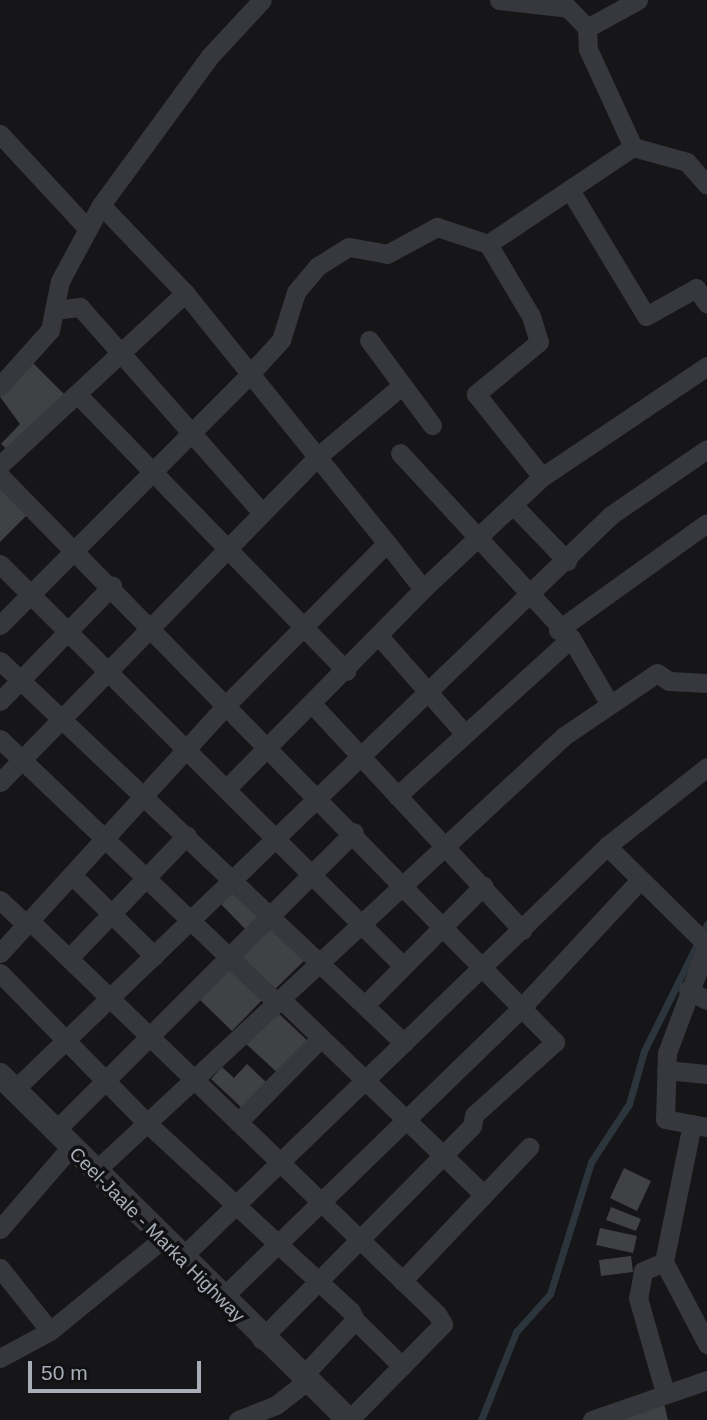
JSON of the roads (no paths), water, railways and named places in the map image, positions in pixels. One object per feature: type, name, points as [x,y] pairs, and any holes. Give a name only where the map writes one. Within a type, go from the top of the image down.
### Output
[{"type":"street","points":[[0,386],[50,330],[61,281],[101,205],[210,56],[262,0]]},
{"type":"street","points":[[499,0],[568,8],[587,27],[588,49],[633,147],[687,162],[707,185]]},
{"type":"street","points":[[587,27],[638,0]]},
{"type":"street","points":[[0,134],[87,228]]},
{"type":"street","points":[[488,244],[633,147]]},
{"type":"street","points":[[570,190],[646,316],[696,288],[707,304]]},
{"type":"street","points":[[101,205],[186,293],[248,376],[423,589]]},
{"type":"street","points":[[0,625],[248,376],[281,340],[296,292],[318,265],[349,247],[387,254],[437,227],[488,244],[531,316],[539,342],[475,394],[542,477]]},
{"type":"street","points":[[0,465],[186,293]]},
{"type":"street","points":[[54,310],[80,307],[189,436],[262,513]]},
{"type":"street","points":[[369,340],[400,387],[432,425]]},
{"type":"street","points":[[228,788],[314,706],[423,589],[542,477],[707,366]]},
{"type":"street","points":[[0,782],[316,458],[400,387]]},
{"type":"street","points":[[78,395],[346,671]]},
{"type":"street","points":[[7,1083],[65,1042],[276,837],[431,693],[611,515],[707,449]]},
{"type":"street","points":[[400,453],[528,599],[564,634],[609,703]]},
{"type":"street","points":[[0,476],[75,547],[555,1042],[474,1115],[472,1126],[261,1339]]},
{"type":"street","points":[[513,505],[567,561]]},
{"type":"street","points":[[397,796],[564,634],[707,523]]},
{"type":"street","points":[[0,953],[73,876],[142,795],[387,543]]},
{"type":"street","points":[[0,564],[111,671],[403,967]]},
{"type":"street","points":[[0,701],[112,586]]},
{"type":"street","points":[[378,635],[464,733]]},
{"type":"street","points":[[0,661],[62,716],[142,795],[235,877],[404,1043]]},
{"type":"street","points":[[94,1172],[443,844],[609,703],[657,673],[669,681],[707,683]]},
{"type":"street","points":[[314,706],[360,759],[522,930]]},
{"type":"street","points":[[0,739],[20,761],[146,877],[227,959],[278,1000],[318,1041],[482,1193]]},
{"type":"street","points":[[180,1259],[607,846],[707,767]]},
{"type":"street","points":[[0,1229],[106,1081],[354,832]]},
{"type":"street","points":[[69,958],[187,835]]},
{"type":"street","points":[[607,846],[638,882],[707,946],[688,990],[666,1070],[665,1119],[700,1126],[664,1262],[707,1344]]},
{"type":"street","points":[[73,876],[154,956]]},
{"type":"street","points":[[221,1300],[281,1244],[401,1118],[522,1007],[638,882]]},
{"type":"street","points":[[365,1005],[483,886]]},
{"type":"street","points":[[0,900],[69,958],[111,998],[443,1324],[349,1420]]},
{"type":"street","points":[[0,973],[148,1124],[319,1280],[402,1366]]},
{"type":"street","points":[[688,990],[707,999]]},
{"type":"street","points":[[238,1122],[318,1041]]},
{"type":"street","points":[[666,1070],[707,1074]]},
{"type":"street","name":"Ceel-Jaale - Marka Highway","points":[[7,1083],[221,1300],[303,1380],[349,1420]]},
{"type":"street","points":[[402,1281],[482,1193],[529,1147]]},
{"type":"street","points":[[0,1358],[50,1331],[161,1240]]},
{"type":"street","points":[[664,1262],[643,1270],[638,1298],[666,1393]]},
{"type":"street","points":[[0,1268],[50,1331]]},
{"type":"street","points":[[238,1420],[276,1405],[303,1380],[355,1320]]},
{"type":"street","points":[[592,1420],[707,1380]]},
{"type":"waterway","points":[[481,1420],[516,1332],[550,1294],[591,1162],[629,1104],[644,1051],[707,924]]}]
